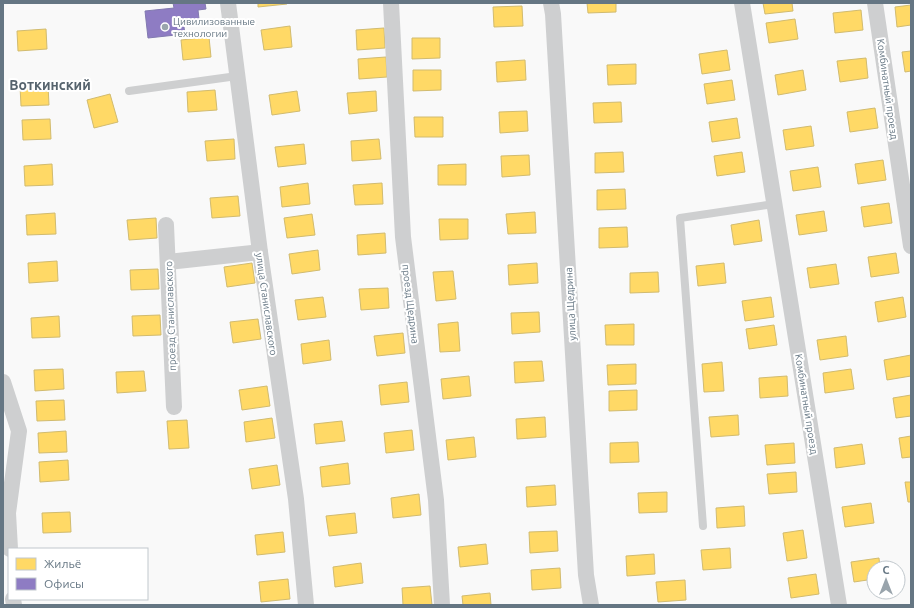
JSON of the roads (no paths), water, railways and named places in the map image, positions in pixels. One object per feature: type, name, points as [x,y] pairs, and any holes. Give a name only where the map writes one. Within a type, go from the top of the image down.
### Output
[{"type":"street","name":"улица Станиславского","points":[[228,3],[260,252],[296,499],[306,605]]},
{"type":"street","name":"проезд Щедрина","points":[[391,3],[403,237],[436,500],[442,605]]},
{"type":"street","name":"улица Щедрина","points":[[551,3],[553,14],[586,575],[591,605]]},
{"type":"street","name":"Комбинатный проезд","points":[[742,3],[839,605]]},
{"type":"street","name":"Комбинатный проезд","points":[[875,3],[911,246]]},
{"type":"street","name":"проезд Станиславского","points":[[166,225],[174,407]]},
{"type":"street","points":[[168,262],[260,252]]},
{"type":"street","points":[[3,382],[19,431],[8,513],[10,548]]},
{"type":"lane","points":[[129,91],[237,76]]},
{"type":"lane","points":[[703,526],[680,218],[774,204]]},
{"type":"place","name":"Цивилизованные технологии","points":[[165,27]]},
{"type":"district","name":"Воткинский","points":[[50,85]]}]
